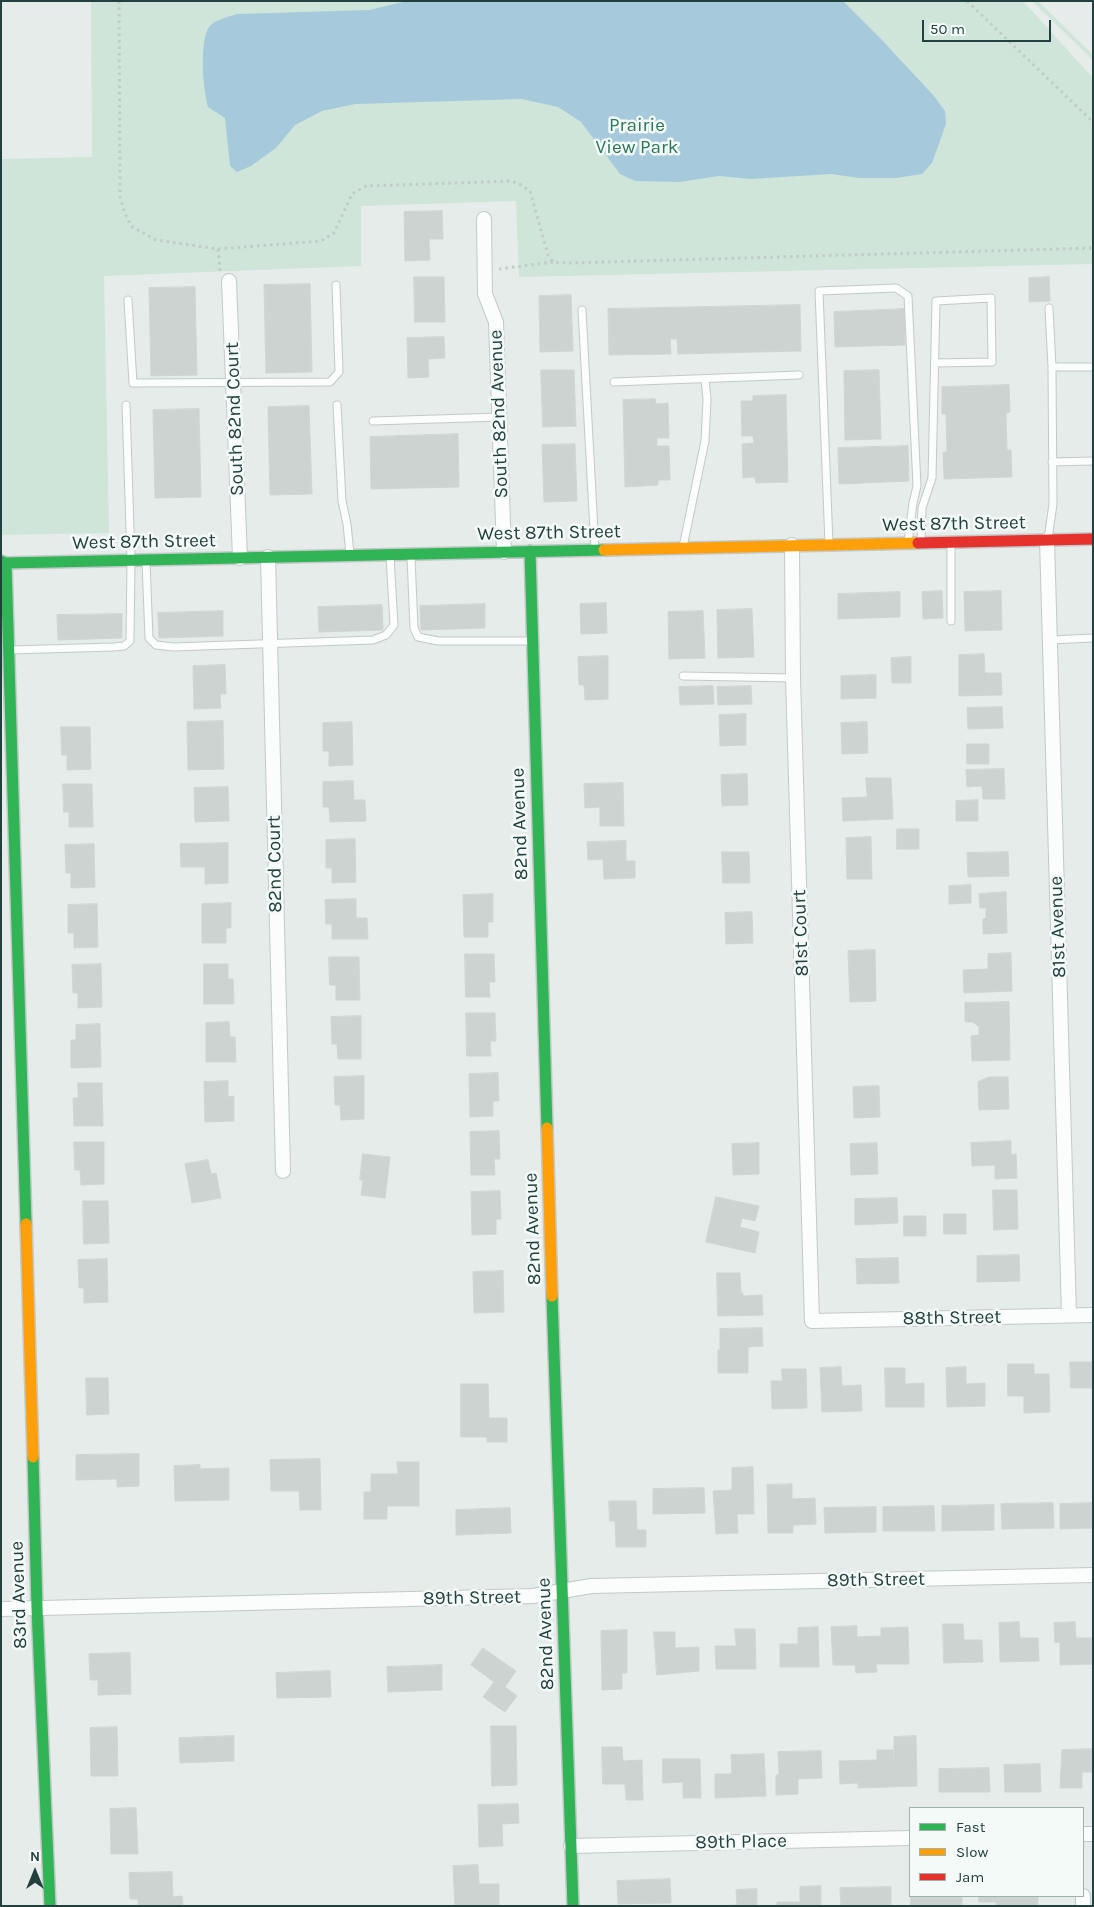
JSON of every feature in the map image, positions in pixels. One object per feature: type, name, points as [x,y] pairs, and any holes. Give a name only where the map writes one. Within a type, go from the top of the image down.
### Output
[{"type":"street","name":"South 82nd Avenue","points":[[484,219],[486,294],[496,322],[504,552]]},
{"type":"street","name":"South 82nd Court","points":[[229,281],[240,558]]},
{"type":"street","name":"West 87th Street","points":[[3,563],[1093,539]]},
{"type":"street","name":"81st Avenue","points":[[1048,540],[1069,1315]]},
{"type":"street","name":"81st Court","points":[[792,545],[793,678],[812,1321]]},
{"type":"street","name":"82nd Avenue","points":[[530,551],[561,1592],[573,1906]]},
{"type":"street","name":"82nd Court","points":[[268,557],[283,1171]]},
{"type":"street","name":"83rd Avenue","points":[[3,563],[37,1608],[50,1906]]},
{"type":"street","name":"88th Street","points":[[812,1321],[1093,1314]]},
{"type":"street","name":"89th Street","points":[[1,1609],[532,1596],[591,1586],[1093,1575]]},
{"type":"street","name":"89th Place","points":[[571,1846],[909,1838]]},
{"type":"lane","points":[[128,300],[133,383],[330,382],[339,372],[336,286]]},
{"type":"lane","points":[[829,545],[819,291],[896,288],[908,296],[917,486],[912,503],[908,543]]},
{"type":"lane","points":[[921,542],[922,508],[932,478],[936,301],[991,298],[992,362],[935,363]]},
{"type":"lane","points":[[1048,540],[1053,504],[1052,367],[1049,308]]},
{"type":"lane","points":[[582,310],[596,550]]},
{"type":"lane","points":[[1052,367],[1093,366]]},
{"type":"lane","points":[[614,382],[799,375]]},
{"type":"lane","points":[[683,548],[705,441],[705,379]]},
{"type":"lane","points":[[5,650],[124,646],[130,641],[131,560],[126,405]]},
{"type":"lane","points":[[337,405],[342,501],[347,524],[350,555]]},
{"type":"lane","points":[[374,421],[500,418]]},
{"type":"lane","points":[[1052,462],[1093,461]]},
{"type":"lane","points":[[950,542],[951,621]]},
{"type":"lane","points":[[146,560],[149,638],[156,645],[173,647],[374,640],[386,635],[394,625],[390,554]]},
{"type":"lane","points":[[411,554],[414,628],[418,637],[438,641],[532,641]]},
{"type":"lane","points":[[1050,640],[1093,638]]},
{"type":"lane","points":[[683,676],[793,678]]},
{"type":"path","points":[[119,1],[120,197],[131,226],[156,240],[218,249],[321,241],[334,233],[352,194],[366,186],[512,181],[530,191],[548,255],[553,262]]},
{"type":"path","points":[[967,1],[1093,122]]},
{"type":"path","points":[[485,271],[553,262],[579,263],[1093,248]]},
{"type":"green space","name":"Prairie View Park","points":[[91,1],[1023,1],[1093,78],[1093,264],[519,277],[516,201],[361,206],[361,266],[104,276],[109,533],[1,535],[1,159],[92,157]]},
{"type":"green space","points":[[1032,1],[1038,1],[1093,55],[1093,60]]},
{"type":"water","points":[[407,1],[843,1],[934,96],[945,111],[946,124],[932,163],[922,174],[896,178],[859,178],[831,174],[751,179],[719,176],[680,182],[635,181],[620,174],[581,122],[558,107],[522,99],[355,104],[322,111],[295,125],[276,148],[251,166],[237,172],[230,166],[225,118],[208,107],[205,89],[204,43],[206,34],[212,24],[237,14],[369,10]]},
{"type":"building","points":[[442,211],[443,239],[429,239],[430,260],[405,261],[404,212]]},
{"type":"building","points":[[414,277],[444,277],[445,322],[415,322]]},
{"type":"building","points":[[1049,277],[1050,301],[1029,302],[1029,278]]},
{"type":"building","points":[[310,284],[312,372],[266,373],[264,285]]},
{"type":"building","points":[[195,287],[197,375],[151,376],[149,288]]},
{"type":"building","points":[[571,295],[573,351],[540,352],[539,296]]},
{"type":"building","points":[[800,305],[801,351],[678,354],[677,339],[670,339],[671,354],[609,355],[608,309]]},
{"type":"building","points":[[904,309],[905,345],[835,347],[834,312]]},
{"type":"building","points":[[444,337],[445,358],[428,359],[429,377],[408,378],[407,338]]},
{"type":"building","points":[[541,370],[574,370],[576,426],[543,427]]},
{"type":"building","points":[[879,370],[881,439],[845,440],[844,371]]},
{"type":"building","points":[[1009,385],[1010,412],[1006,413],[1007,450],[1011,450],[1012,477],[944,479],[943,452],[947,452],[946,414],[942,414],[942,387]]},
{"type":"building","points":[[786,395],[788,482],[756,483],[755,477],[743,478],[742,444],[754,443],[753,436],[742,436],[741,401],[753,401],[753,396]]},
{"type":"building","points":[[655,399],[656,404],[668,403],[669,438],[657,438],[657,446],[669,446],[670,480],[658,480],[658,485],[625,487],[623,400]]},
{"type":"building","points":[[309,406],[312,494],[270,495],[268,407]]},
{"type":"building","points":[[199,409],[201,497],[155,498],[153,410]]},
{"type":"building","points":[[458,434],[459,487],[371,489],[370,437]]},
{"type":"building","points":[[575,444],[577,501],[544,502],[542,445]]},
{"type":"building","points":[[908,446],[909,481],[839,484],[838,448]]},
{"type":"building","points":[[942,591],[943,618],[923,619],[922,592]]},
{"type":"building","points":[[1001,591],[1002,630],[965,631],[964,592]]},
{"type":"building","points":[[900,592],[900,617],[838,619],[838,594]]},
{"type":"building","points":[[606,603],[607,633],[581,634],[580,604]]},
{"type":"building","points":[[485,604],[485,628],[421,630],[420,606]]},
{"type":"building","points":[[382,605],[383,630],[319,632],[318,607]]},
{"type":"building","points":[[752,609],[754,657],[718,658],[717,610]]},
{"type":"building","points":[[223,611],[223,636],[159,638],[158,613]]},
{"type":"building","points":[[703,611],[705,658],[669,659],[668,612]]},
{"type":"building","points":[[122,614],[122,638],[58,640],[57,615]]},
{"type":"building","points":[[984,654],[985,673],[1001,673],[1002,695],[959,696],[959,655]]},
{"type":"building","points":[[608,656],[608,699],[585,700],[584,685],[579,685],[578,657]]},
{"type":"building","points":[[911,657],[911,683],[892,683],[891,658]]},
{"type":"building","points":[[225,665],[226,694],[220,694],[221,708],[194,709],[193,666]]},
{"type":"building","points":[[876,675],[876,698],[841,699],[841,676]]},
{"type":"building","points":[[713,686],[714,704],[680,705],[679,687]]},
{"type":"building","points":[[751,686],[752,704],[718,705],[717,687]]},
{"type":"building","points":[[1002,707],[1003,728],[968,729],[967,708]]},
{"type":"building","points":[[746,714],[746,745],[720,746],[719,715]]},
{"type":"building","points":[[223,721],[224,769],[188,770],[187,722]]},
{"type":"building","points":[[352,722],[353,765],[329,766],[329,751],[323,751],[323,723]]},
{"type":"building","points":[[867,722],[868,753],[842,754],[841,723]]},
{"type":"building","points":[[61,727],[90,727],[91,769],[67,770],[67,755],[62,755]]},
{"type":"building","points":[[967,744],[989,744],[989,764],[967,764]]},
{"type":"building","points":[[1004,769],[1005,799],[983,799],[982,786],[967,787],[966,770]]},
{"type":"building","points":[[747,774],[748,805],[722,806],[721,775]]},
{"type":"building","points":[[866,778],[891,778],[893,819],[843,821],[842,798],[867,797]]},
{"type":"building","points":[[353,781],[354,800],[365,800],[366,821],[330,822],[329,807],[323,807],[323,782]]},
{"type":"building","points":[[623,783],[624,826],[600,826],[600,807],[585,808],[584,784]]},
{"type":"building","points":[[63,784],[92,784],[93,827],[69,827],[69,812],[64,812]]},
{"type":"building","points":[[228,787],[229,821],[195,822],[194,788]]},
{"type":"building","points":[[978,800],[978,821],[956,821],[956,801]]},
{"type":"building","points":[[897,829],[919,829],[919,849],[897,849]]},
{"type":"building","points":[[871,837],[872,879],[847,879],[846,838]]},
{"type":"building","points":[[355,839],[356,882],[332,883],[332,868],[326,868],[326,840]]},
{"type":"building","points":[[626,841],[626,861],[635,861],[635,878],[604,879],[603,859],[588,860],[587,842]]},
{"type":"building","points":[[228,843],[228,883],[205,884],[205,867],[181,867],[180,844]]},
{"type":"building","points":[[94,844],[95,887],[71,888],[71,873],[66,873],[65,845]]},
{"type":"building","points":[[722,852],[749,852],[750,883],[723,883]]},
{"type":"building","points":[[1008,852],[1009,876],[968,877],[967,853]]},
{"type":"building","points":[[971,885],[971,903],[949,904],[949,886]]},
{"type":"building","points":[[1006,892],[1007,933],[983,934],[983,919],[986,918],[986,908],[980,908],[979,894]]},
{"type":"building","points":[[493,894],[493,922],[488,922],[488,937],[464,937],[463,895]]},
{"type":"building","points":[[356,899],[356,918],[367,918],[368,939],[332,939],[332,924],[326,924],[325,900]]},
{"type":"building","points":[[231,903],[231,928],[226,928],[226,943],[202,943],[202,904]]},
{"type":"building","points":[[97,904],[98,947],[74,948],[74,933],[68,933],[68,905]]},
{"type":"building","points":[[752,912],[753,943],[726,944],[725,913]]},
{"type":"building","points":[[875,950],[876,1001],[850,1002],[848,951]]},
{"type":"building","points":[[1011,953],[1012,991],[964,993],[963,970],[988,969],[988,954]]},
{"type":"building","points":[[465,954],[494,954],[495,982],[489,982],[490,997],[466,997]]},
{"type":"building","points":[[329,957],[359,957],[360,1000],[336,1000],[336,985],[330,985]]},
{"type":"building","points":[[101,964],[102,1007],[78,1008],[78,993],[73,993],[72,965]]},
{"type":"building","points":[[204,964],[228,964],[228,979],[233,979],[234,1004],[204,1004]]},
{"type":"building","points":[[1009,1002],[1010,1060],[972,1061],[971,1036],[979,1035],[979,1027],[973,1022],[965,1022],[965,1003]]},
{"type":"building","points":[[466,1013],[495,1013],[496,1041],[490,1041],[491,1056],[467,1056]]},
{"type":"building","points":[[361,1016],[361,1059],[338,1059],[337,1044],[332,1044],[331,1017]]},
{"type":"building","points":[[229,1022],[230,1037],[235,1037],[236,1062],[206,1062],[206,1023]]},
{"type":"building","points":[[100,1024],[101,1067],[71,1068],[71,1040],[76,1040],[76,1025]]},
{"type":"building","points":[[498,1073],[499,1101],[493,1101],[493,1116],[470,1117],[469,1074]]},
{"type":"building","points":[[364,1076],[364,1119],[341,1120],[340,1105],[335,1105],[334,1077]]},
{"type":"building","points":[[989,1077],[1008,1077],[1009,1109],[979,1110],[978,1082]]},
{"type":"building","points":[[228,1081],[228,1097],[234,1096],[234,1121],[205,1122],[204,1082]]},
{"type":"building","points":[[78,1083],[102,1083],[103,1126],[74,1126],[73,1098],[78,1098]]},
{"type":"building","points":[[879,1086],[880,1117],[854,1118],[853,1087]]},
{"type":"building","points":[[499,1131],[500,1159],[494,1159],[495,1175],[471,1175],[470,1132]]},
{"type":"building","points":[[1011,1141],[1011,1155],[1016,1154],[1017,1178],[995,1179],[995,1165],[972,1166],[971,1143]]},
{"type":"building","points":[[74,1142],[104,1142],[104,1184],[81,1185],[80,1170],[75,1170]]},
{"type":"building","points":[[759,1143],[759,1174],[733,1175],[732,1144]]},
{"type":"building","points":[[877,1143],[878,1174],[851,1175],[850,1144]]},
{"type":"building","points":[[363,1154],[390,1157],[385,1198],[361,1195],[363,1180],[360,1180]]},
{"type":"building","points":[[208,1160],[211,1174],[216,1173],[221,1198],[192,1203],[185,1164]]},
{"type":"building","points":[[993,1190],[1017,1190],[1018,1229],[994,1230]]},
{"type":"building","points":[[500,1191],[501,1219],[496,1219],[496,1234],[472,1235],[471,1192]]},
{"type":"building","points":[[716,1197],[759,1206],[755,1221],[742,1218],[740,1227],[759,1232],[755,1253],[706,1242]]},
{"type":"building","points":[[897,1198],[898,1223],[855,1225],[855,1199]]},
{"type":"building","points":[[83,1201],[108,1201],[109,1243],[84,1244]]},
{"type":"building","points":[[944,1214],[966,1214],[966,1234],[944,1234]]},
{"type":"building","points":[[904,1216],[926,1216],[926,1236],[904,1236]]},
{"type":"building","points":[[1019,1255],[1020,1281],[977,1282],[977,1256]]},
{"type":"building","points":[[898,1258],[899,1283],[857,1284],[856,1259]]},
{"type":"building","points":[[107,1259],[108,1302],[84,1303],[84,1288],[79,1288],[78,1260]]},
{"type":"building","points":[[503,1271],[504,1312],[474,1313],[473,1272]]},
{"type":"building","points":[[717,1273],[740,1273],[741,1293],[743,1293],[743,1296],[762,1295],[763,1315],[718,1316]]},
{"type":"building","points":[[762,1328],[763,1346],[748,1347],[748,1373],[718,1373],[720,1329]]},
{"type":"building","points":[[1070,1362],[1093,1362],[1093,1388],[1071,1388]]},
{"type":"building","points":[[1008,1364],[1034,1364],[1034,1374],[1049,1374],[1050,1412],[1024,1413],[1024,1396],[1008,1396]]},
{"type":"building","points":[[841,1367],[842,1386],[861,1385],[862,1411],[822,1412],[820,1368]]},
{"type":"building","points":[[966,1367],[966,1384],[985,1383],[985,1406],[947,1407],[946,1368]]},
{"type":"building","points":[[885,1368],[905,1368],[905,1384],[924,1383],[924,1407],[886,1407]]},
{"type":"building","points":[[782,1369],[806,1369],[807,1408],[772,1409],[771,1381],[782,1381]]},
{"type":"building","points":[[86,1378],[108,1378],[109,1414],[87,1415]]},
{"type":"building","points":[[461,1384],[488,1384],[489,1418],[507,1418],[507,1442],[487,1442],[487,1437],[461,1437]]},
{"type":"building","points":[[139,1454],[139,1486],[117,1487],[117,1479],[76,1480],[76,1455]]},
{"type":"building","points":[[320,1459],[321,1510],[300,1510],[299,1491],[271,1491],[270,1460]]},
{"type":"building","points":[[397,1462],[419,1462],[419,1506],[387,1506],[387,1519],[364,1519],[364,1492],[371,1492],[371,1474],[398,1474]]},
{"type":"building","points":[[200,1465],[200,1469],[229,1468],[229,1500],[175,1501],[174,1466]]},
{"type":"building","points":[[753,1467],[754,1514],[737,1514],[738,1533],[716,1534],[713,1491],[732,1490],[732,1468]]},
{"type":"building","points":[[792,1484],[792,1499],[815,1498],[816,1524],[793,1525],[793,1533],[768,1533],[767,1485]]},
{"type":"building","points":[[704,1488],[705,1513],[653,1514],[653,1489]]},
{"type":"building","points":[[609,1501],[636,1501],[637,1530],[646,1530],[646,1547],[616,1547],[615,1521],[610,1521]]},
{"type":"building","points":[[1053,1503],[1054,1528],[1002,1529],[1001,1504]]},
{"type":"building","points":[[1093,1503],[1093,1528],[1060,1529],[1060,1504]]},
{"type":"building","points":[[994,1505],[994,1530],[942,1531],[942,1506]]},
{"type":"building","points":[[934,1506],[935,1531],[883,1531],[883,1507]]},
{"type":"building","points":[[876,1507],[876,1532],[825,1533],[824,1508]]},
{"type":"building","points":[[510,1508],[511,1533],[456,1535],[456,1510]]},
{"type":"building","points":[[1019,1622],[1020,1638],[1038,1638],[1039,1661],[1000,1662],[999,1623]]},
{"type":"building","points":[[1075,1622],[1076,1638],[1093,1638],[1093,1664],[1060,1665],[1060,1642],[1055,1643],[1054,1623]]},
{"type":"building","points":[[943,1624],[963,1624],[964,1640],[982,1640],[983,1662],[944,1663]]},
{"type":"building","points":[[857,1626],[857,1637],[881,1636],[881,1628],[908,1627],[909,1664],[876,1664],[877,1672],[856,1673],[855,1665],[833,1665],[831,1627]]},
{"type":"building","points":[[818,1627],[819,1667],[780,1667],[780,1644],[798,1644],[798,1628]]},
{"type":"building","points":[[735,1629],[755,1629],[756,1669],[716,1669],[715,1646],[736,1646]]},
{"type":"building","points":[[627,1630],[627,1673],[622,1673],[622,1689],[602,1690],[601,1631]]},
{"type":"building","points":[[654,1632],[675,1632],[675,1648],[699,1647],[699,1671],[657,1675]]},
{"type":"building","points":[[483,1648],[516,1671],[505,1687],[517,1696],[505,1712],[483,1697],[494,1682],[471,1665]]},
{"type":"building","points":[[130,1653],[131,1694],[98,1695],[98,1680],[90,1680],[89,1654]]},
{"type":"building","points":[[442,1665],[442,1690],[388,1692],[387,1667]]},
{"type":"building","points":[[330,1671],[331,1697],[277,1698],[276,1673]]},
{"type":"building","points":[[491,1726],[516,1726],[517,1785],[492,1786]]},
{"type":"building","points":[[117,1727],[118,1776],[91,1776],[90,1728]]},
{"type":"building","points":[[234,1736],[234,1761],[180,1763],[179,1738]]},
{"type":"building","points":[[916,1736],[917,1786],[858,1788],[858,1783],[840,1784],[839,1761],[877,1760],[877,1750],[893,1750],[894,1760],[894,1737]]},
{"type":"building","points":[[602,1747],[622,1747],[623,1761],[642,1760],[643,1800],[626,1800],[625,1784],[603,1784]]},
{"type":"building","points":[[1093,1749],[1093,1772],[1082,1772],[1082,1788],[1060,1788],[1062,1750]]},
{"type":"building","points":[[821,1751],[822,1778],[798,1779],[798,1794],[776,1795],[776,1775],[779,1775],[778,1752]]},
{"type":"building","points":[[764,1754],[766,1796],[715,1798],[715,1774],[732,1774],[731,1755]]},
{"type":"building","points":[[663,1759],[700,1759],[701,1798],[683,1798],[683,1782],[663,1783]]},
{"type":"building","points":[[1040,1764],[1041,1792],[1005,1792],[1004,1765]]},
{"type":"building","points":[[989,1768],[990,1792],[939,1792],[939,1769]]},
{"type":"building","points":[[518,1804],[519,1823],[502,1824],[503,1846],[479,1847],[478,1805]]},
{"type":"building","points":[[136,1808],[138,1854],[111,1854],[110,1809]]},
{"type":"building","points":[[478,1865],[479,1884],[499,1884],[499,1905],[455,1906],[453,1866]]},
{"type":"building","points":[[172,1872],[173,1897],[182,1896],[183,1906],[138,1906],[138,1899],[130,1899],[129,1873]]},
{"type":"building","points":[[670,1879],[671,1903],[618,1904],[617,1881]]},
{"type":"building","points":[[821,1886],[821,1906],[777,1906],[777,1902],[800,1902],[800,1887]]},
{"type":"building","points":[[891,1887],[891,1906],[841,1906],[840,1888]]},
{"type":"building","points":[[757,1889],[757,1906],[714,1906],[737,1905],[736,1890]]},
{"type":"building","points":[[911,1897],[962,1897],[962,1906],[911,1906]]},
{"type":"building","points":[[979,1897],[1038,1897],[1038,1906],[996,1906],[996,1902],[979,1902]]},
{"type":"traffic: fast","points":[[1,561],[6,563],[604,550]]},
{"type":"traffic: fast","points":[[530,551],[547,1128]]},
{"type":"traffic: fast","points":[[6,563],[26,1224]]},
{"type":"traffic: fast","points":[[552,1296],[573,1906]]},
{"type":"traffic: fast","points":[[33,1457],[37,1608],[50,1906]]},
{"type":"traffic: slow","points":[[604,550],[918,543]]},
{"type":"traffic: slow","points":[[547,1128],[552,1296]]},
{"type":"traffic: slow","points":[[26,1224],[33,1457]]},
{"type":"traffic: jam","points":[[918,543],[1093,539]]}]
